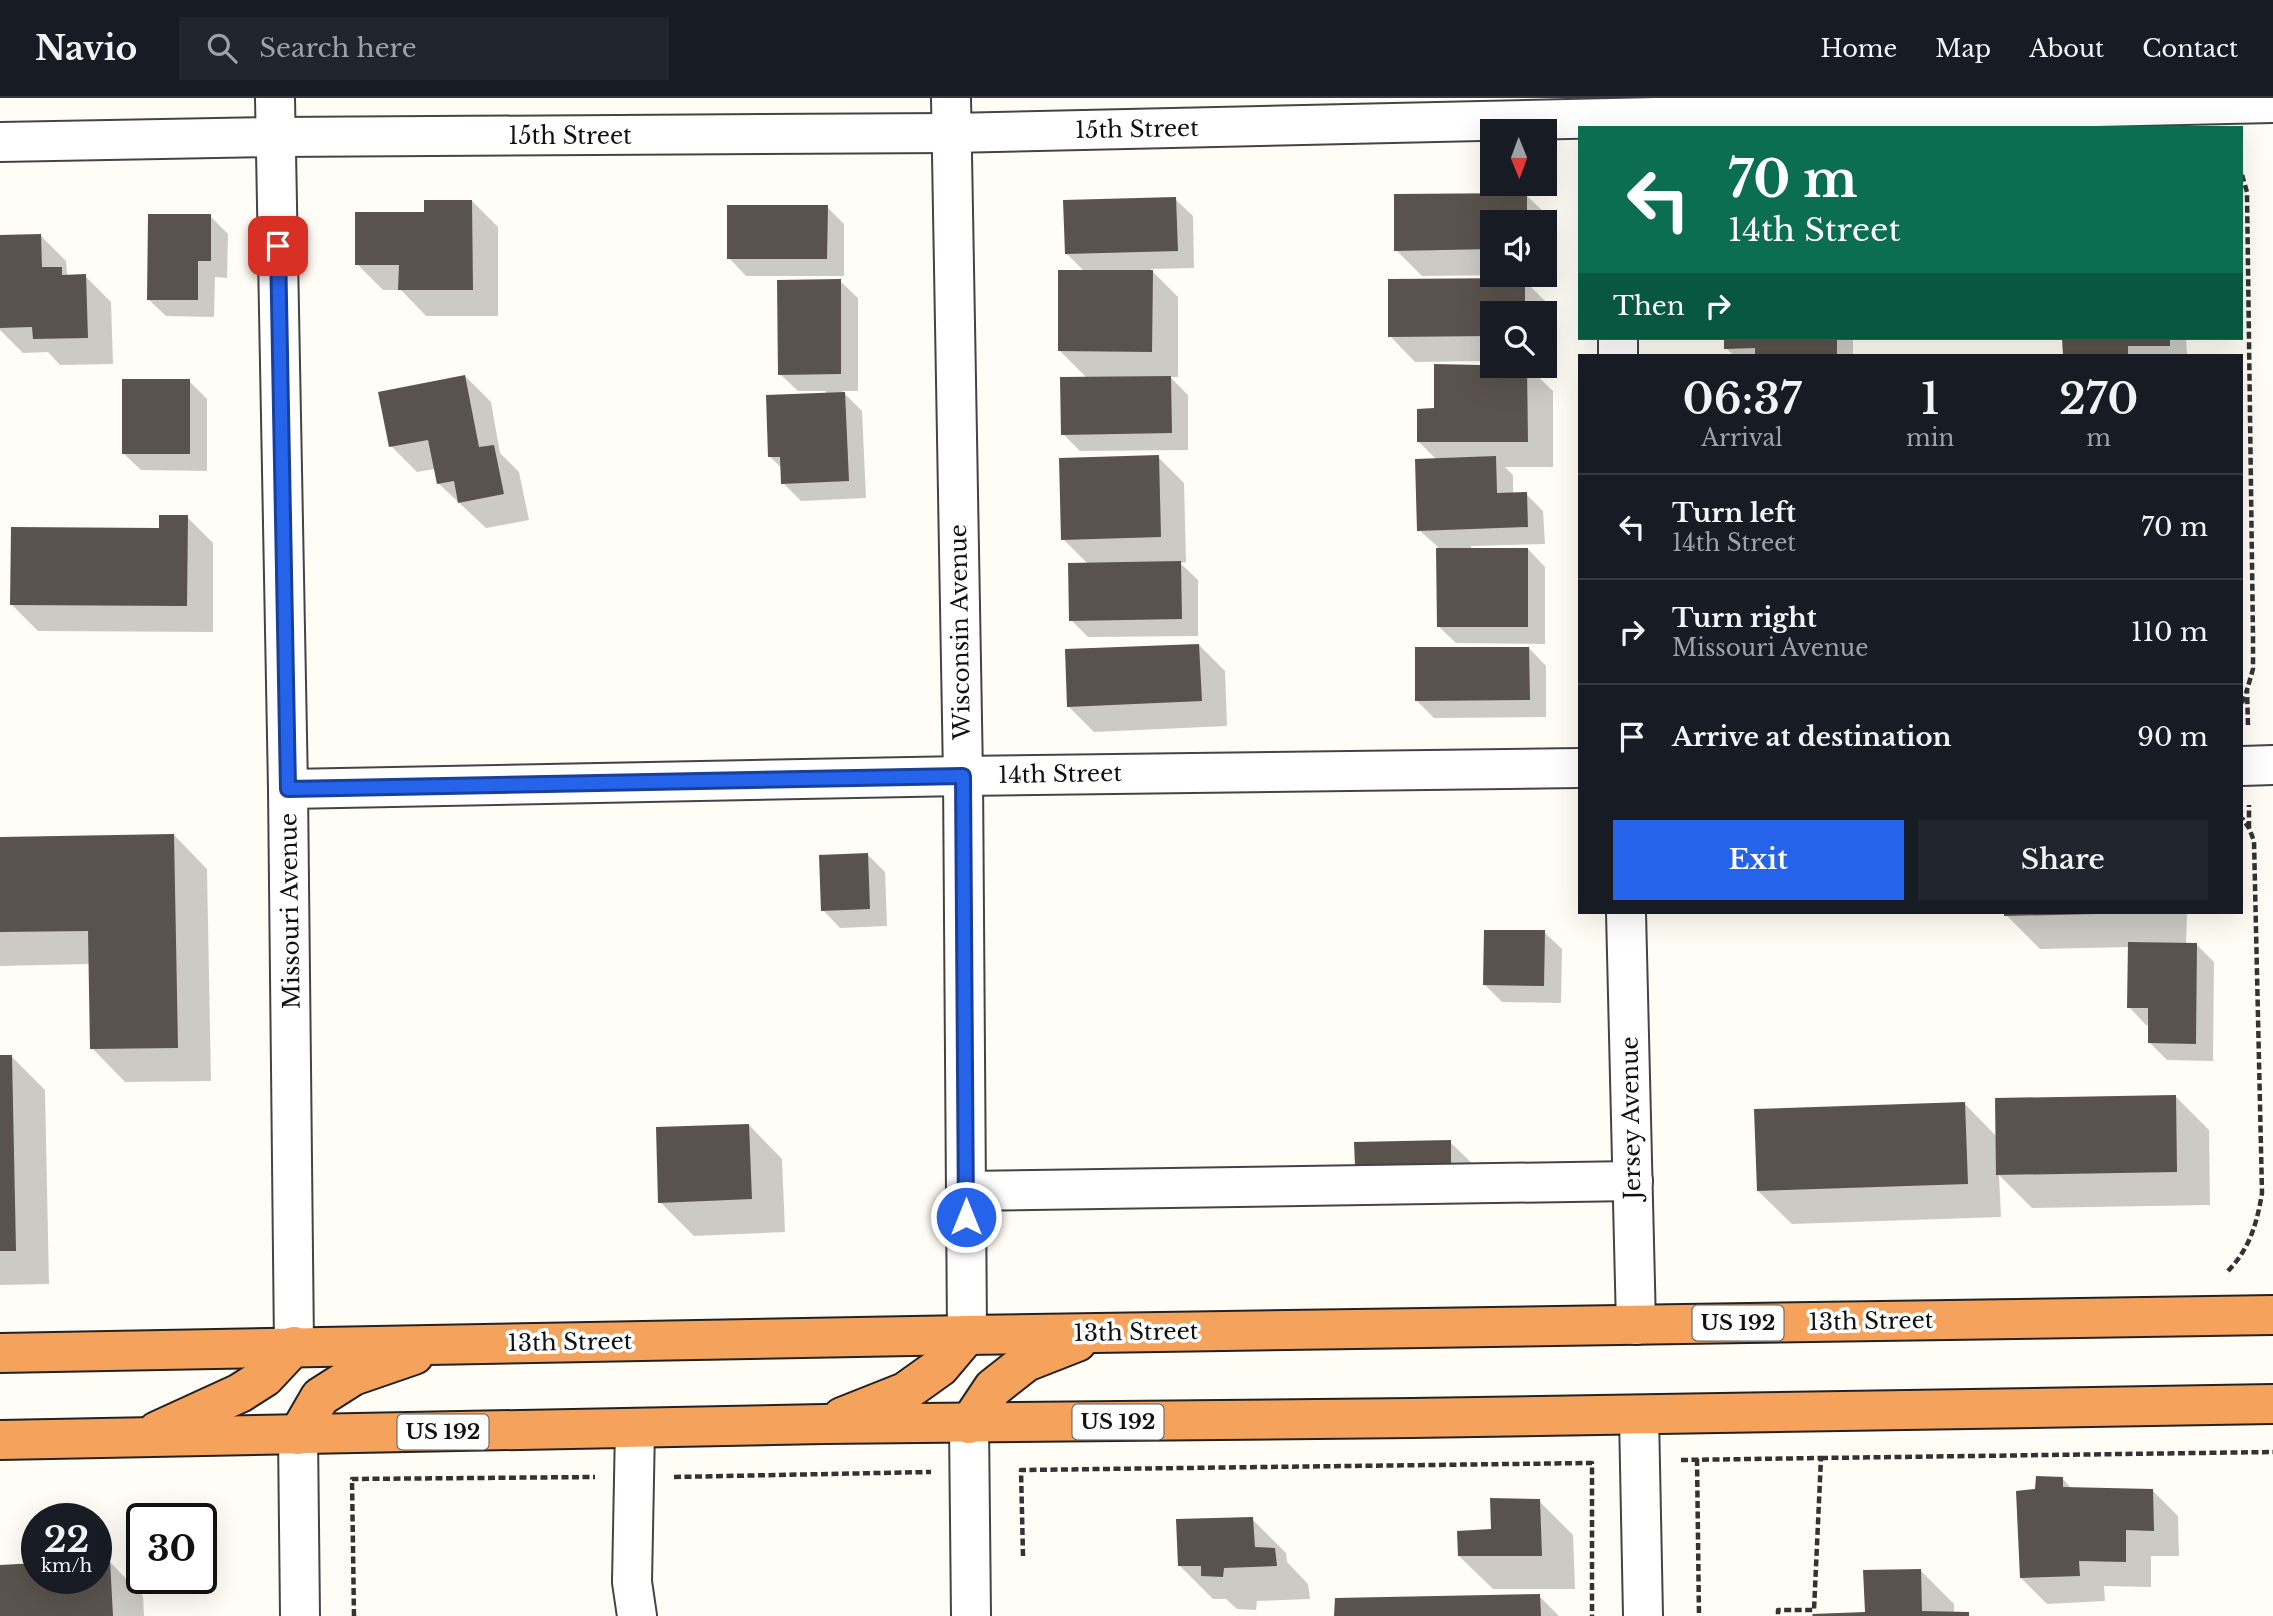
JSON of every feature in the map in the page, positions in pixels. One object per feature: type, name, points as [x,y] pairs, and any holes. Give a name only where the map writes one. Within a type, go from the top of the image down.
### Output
[{"type":"highway","name":"13th Street","points":[[0,1353],[2273,1315]]},
{"type":"highway","points":[[969,1424],[993,1388],[1026,1362],[1098,1333]]},
{"type":"highway","points":[[824,1424],[905,1392],[940,1367],[967,1335]]},
{"type":"highway","points":[[298,1435],[320,1397],[353,1376],[446,1344]]},
{"type":"highway","points":[[142,1438],[240,1393],[265,1377],[294,1346]]},
{"type":"highway","name":"US 192","points":[[0,1440],[824,1424],[1639,1415],[2273,1404]]},
{"type":"street","name":"Missouri Avenue","points":[[275,98],[288,789],[294,1346]]},
{"type":"street","name":"15th Street","points":[[0,142],[276,137],[951,116],[1616,114],[2273,103]]},
{"type":"street","name":"Wisconsin Avenue","points":[[951,116],[963,776],[967,1335]]},
{"type":"street","points":[[2243,765],[2273,765]]},
{"type":"street","name":"14th Street","points":[[288,789],[1578,768]]},
{"type":"street","name":"Jersey Avenue","points":[[1626,914],[1636,1325]]},
{"type":"street","points":[[966,1191],[1633,1181]]},
{"type":"street","points":[[1639,1415],[1643,1616]]},
{"type":"street","points":[[969,1424],[971,1616]]},
{"type":"street","points":[[635,1428],[632,1582],[637,1616]]},
{"type":"street","points":[[298,1435],[300,1616]]},
{"type":"path","points":[[2243,178],[2247,192],[2253,637],[2253,669],[2247,690]]},
{"type":"path","points":[[2228,1270],[2239,1259],[2249,1242],[2258,1219],[2262,1193],[2254,841],[2243,819]]},
{"type":"path","points":[[1023,1556],[1021,1471],[2273,1452]]},
{"type":"path","points":[[1778,1616],[1778,1610],[1814,1610],[1821,1458]]},
{"type":"path","points":[[1697,1459],[1699,1616]]},
{"type":"path","points":[[1592,1462],[1592,1616]]},
{"type":"building","points":[[1394,194],[1527,196],[1527,210],[1480,210],[1480,249],[1394,251]]},
{"type":"building","points":[[1176,197],[1178,251],[1065,254],[1063,200]]},
{"type":"building","points":[[424,200],[472,200],[473,290],[398,290],[399,265],[355,265],[355,212],[424,212]]},
{"type":"building","points":[[727,205],[828,205],[827,259],[727,259]]},
{"type":"building","points":[[148,214],[211,214],[211,261],[198,261],[198,300],[147,300]]},
{"type":"building","points":[[41,234],[42,267],[62,267],[62,275],[86,274],[88,338],[33,339],[32,327],[0,328],[0,235]]},
{"type":"building","points":[[1058,270],[1153,270],[1152,352],[1058,351]]},
{"type":"building","points":[[1480,278],[1480,287],[1525,287],[1525,301],[1480,301],[1480,336],[1388,337],[1388,279]]},
{"type":"building","points":[[841,279],[841,374],[778,375],[777,280]]},
{"type":"building","points":[[1724,340],[1837,340],[1837,354],[1755,354],[1755,348],[1724,349]]},
{"type":"building","points":[[2062,340],[2170,340],[2170,346],[2128,346],[2128,354],[2063,354]]},
{"type":"building","points":[[1434,364],[1480,365],[1480,378],[1527,378],[1528,442],[1417,442],[1417,409],[1434,408]]},
{"type":"building","points":[[465,375],[479,447],[494,445],[504,494],[458,503],[454,481],[437,484],[428,440],[389,447],[378,392]]},
{"type":"building","points":[[1171,376],[1172,433],[1061,435],[1060,377]]},
{"type":"building","points":[[122,379],[190,379],[190,454],[122,454]]},
{"type":"building","points":[[845,392],[849,481],[781,484],[780,457],[768,457],[766,395]]},
{"type":"building","points":[[1159,455],[1161,537],[1061,540],[1059,458]]},
{"type":"building","points":[[1496,456],[1497,493],[1527,492],[1528,527],[1417,531],[1415,459]]},
{"type":"building","points":[[159,515],[188,515],[187,606],[10,605],[11,527],[159,528]]},
{"type":"building","points":[[1436,548],[1528,548],[1528,627],[1437,627]]},
{"type":"building","points":[[1181,561],[1182,619],[1069,621],[1068,563]]},
{"type":"building","points":[[1199,644],[1202,701],[1067,707],[1065,649]]},
{"type":"building","points":[[1415,647],[1529,647],[1530,700],[1415,701]]},
{"type":"building","points":[[174,834],[178,1048],[90,1049],[88,931],[0,932],[0,837]]},
{"type":"building","points":[[868,853],[870,909],[821,911],[819,855]]},
{"type":"building","points":[[2004,914],[2096,914],[2004,916]]},
{"type":"building","points":[[1484,930],[1545,930],[1544,986],[1483,985]]},
{"type":"building","points":[[2128,942],[2197,943],[2196,1044],[2148,1043],[2148,1008],[2127,1008]]},
{"type":"building","points":[[0,1055],[12,1055],[16,1251],[0,1251]]},
{"type":"building","points":[[2176,1095],[2177,1172],[1996,1175],[1995,1098]]},
{"type":"building","points":[[1965,1102],[1968,1184],[1757,1191],[1754,1109]]},
{"type":"building","points":[[749,1124],[752,1199],[658,1203],[656,1127]]},
{"type":"building","points":[[1451,1140],[1451,1165],[1355,1166],[1354,1142]]},
{"type":"building","points":[[2036,1476],[2063,1477],[2063,1487],[2153,1489],[2154,1531],[2126,1530],[2126,1562],[2079,1561],[2080,1576],[2020,1578],[2016,1491],[2035,1489]]},
{"type":"building","points":[[1490,1498],[1540,1499],[1542,1556],[1458,1556],[1457,1531],[1491,1529]]},
{"type":"building","points":[[1253,1517],[1255,1547],[1275,1548],[1277,1566],[1224,1568],[1223,1577],[1201,1576],[1201,1566],[1178,1566],[1176,1519]]},
{"type":"building","points":[[21,1564],[21,1594],[112,1594],[113,1616],[0,1616],[0,1565]]},
{"type":"building","points":[[1921,1569],[1922,1611],[1969,1612],[1969,1616],[1812,1614],[1865,1612],[1863,1570]]},
{"type":"building","points":[[1540,1594],[1541,1616],[1334,1616],[1335,1598]]},
{"type":"route","points":[[278,246],[288,789],[963,776],[966,1217]]}]
